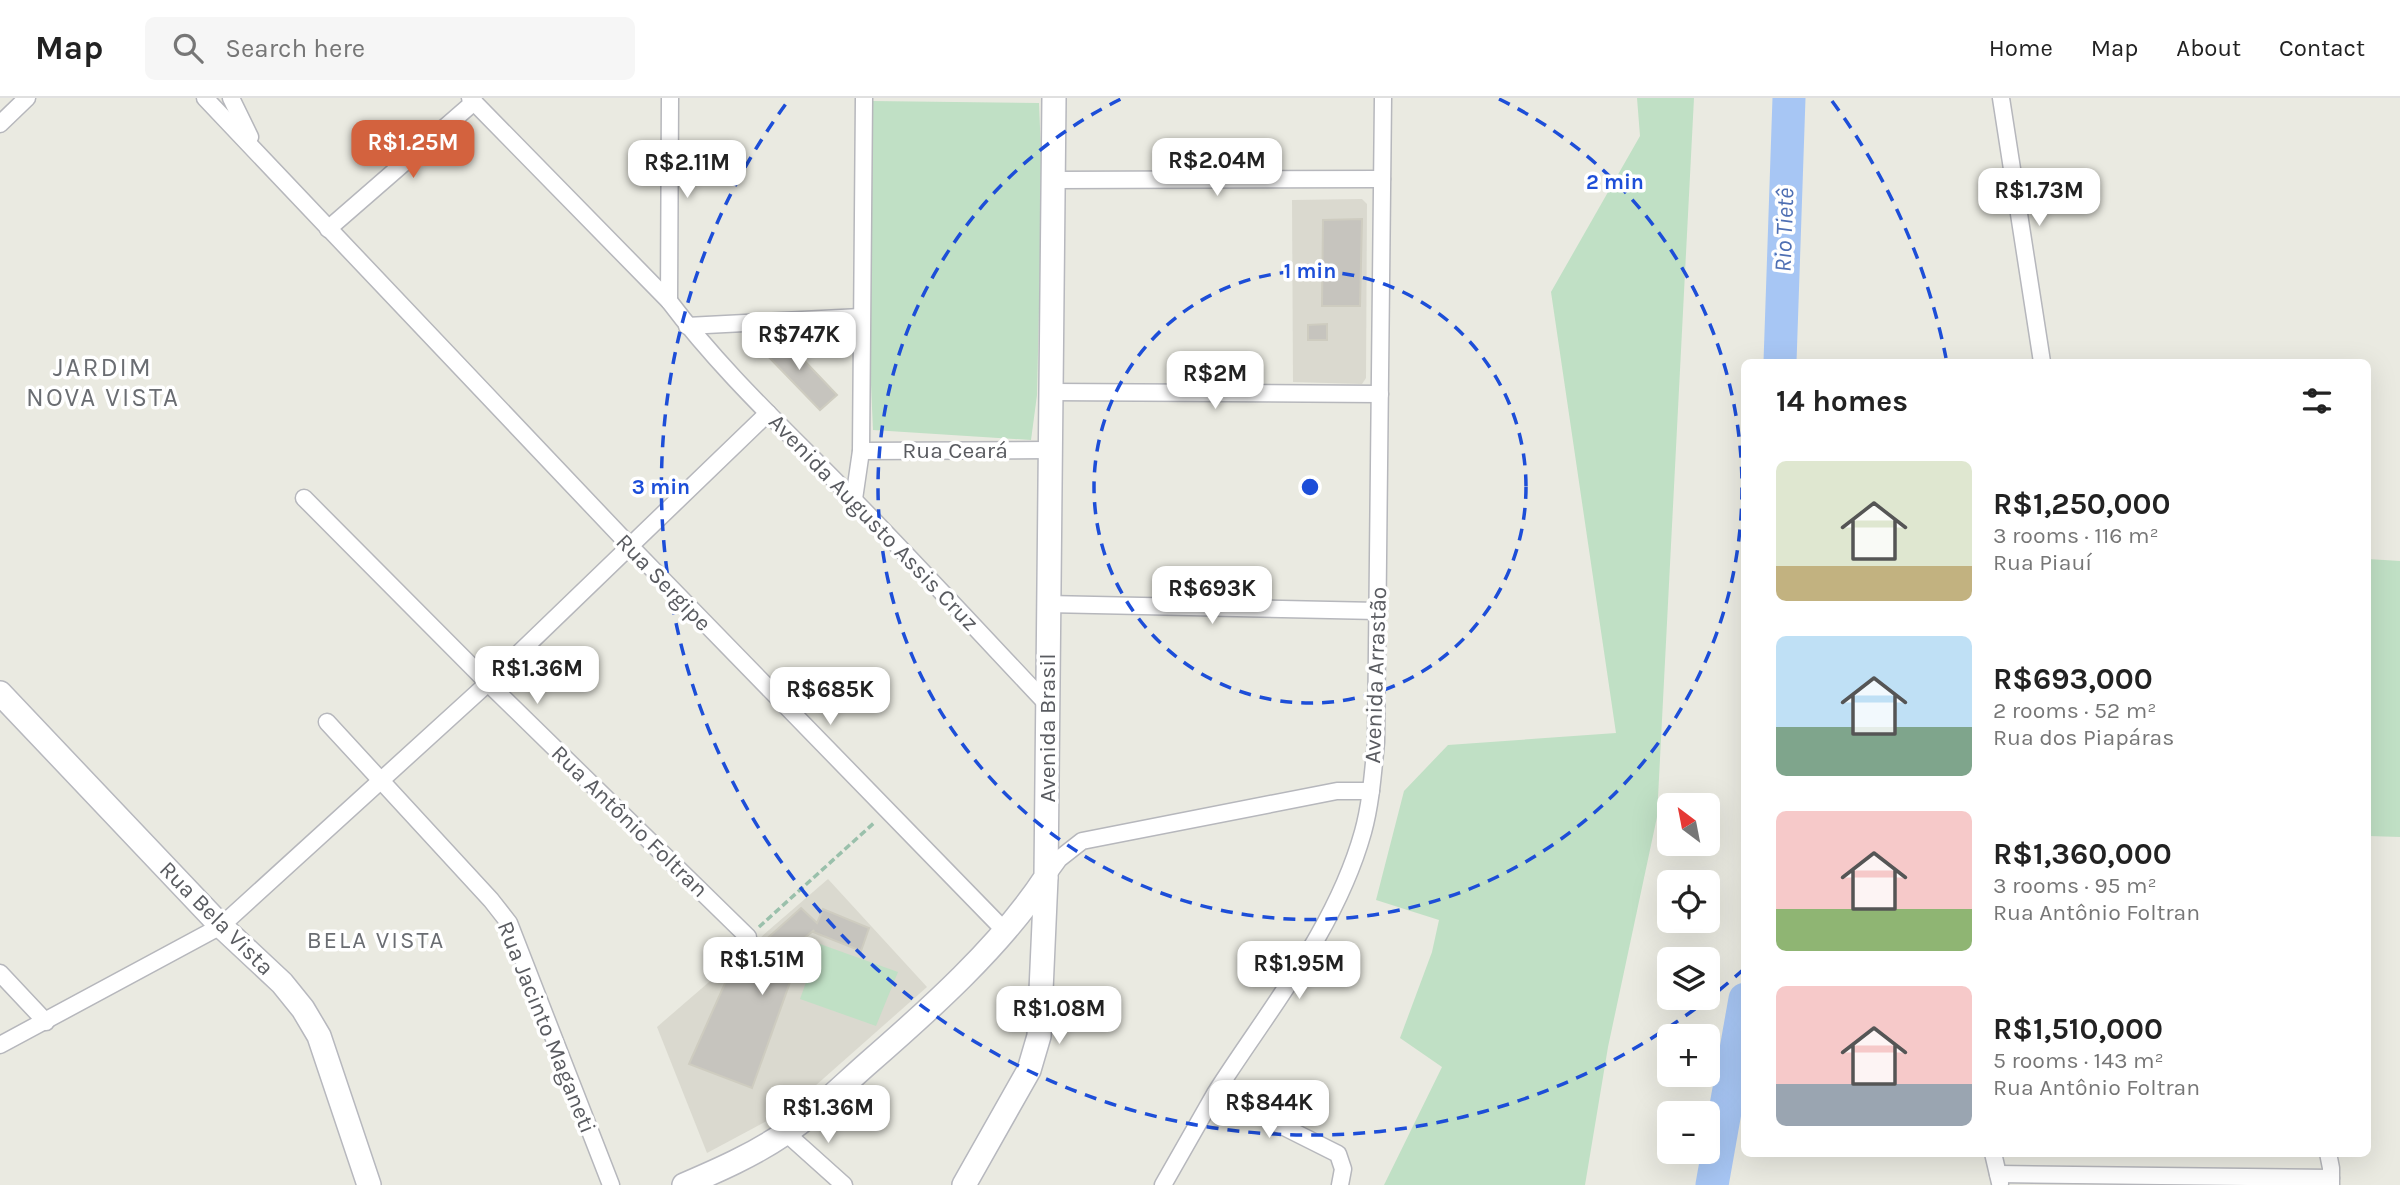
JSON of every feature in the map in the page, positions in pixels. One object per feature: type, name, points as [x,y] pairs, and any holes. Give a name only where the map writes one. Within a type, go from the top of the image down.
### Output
[{"type":"street","points":[[0,124],[27,98]]},
{"type":"street","points":[[205,98],[256,149]]},
{"type":"street","points":[[231,98],[256,149]]},
{"type":"street","points":[[668,301],[670,98]]},
{"type":"street","points":[[854,499],[861,451],[864,98]]},
{"type":"street","name":"Avenida Brasil","points":[[1046,877],[1054,98]]},
{"type":"street","name":"Avenida Arrastão","points":[[1046,877],[1059,859],[1082,841],[1337,791],[1371,791],[1376,742],[1383,98]]},
{"type":"street","points":[[2001,98],[2042,359]]},
{"type":"street","points":[[328,229],[472,99]]},
{"type":"street","name":"Avenida Augusto Assis Cruz","points":[[472,99],[668,301],[687,326],[768,413],[854,499],[1046,703]]},
{"type":"street","name":"Rua Sergipe","points":[[256,149],[328,229],[631,547],[1005,930]]},
{"type":"street","points":[[1053,180],[1382,179]]},
{"type":"street","points":[[687,326],[861,317]]},
{"type":"street","points":[[1050,393],[1380,394]]},
{"type":"street","points":[[0,1045],[221,926],[488,683],[768,413]]},
{"type":"street","name":"Rua Ceará","points":[[861,451],[1049,450]]},
{"type":"street","name":"Rua Antônio Foltran","points":[[304,498],[488,683],[748,937]]},
{"type":"street","points":[[1047,604],[1378,611]]},
{"type":"street","name":"Rua Bela Vista","points":[[1,695],[221,926],[282,983],[303,1009],[319,1036],[369,1185]]},
{"type":"street","name":"Rua Jacinto Maganeti","points":[[327,722],[509,923],[611,1185]]},
{"type":"street","points":[[1163,1185],[1216,1093],[1321,932],[1345,881],[1363,832],[1371,791]]},
{"type":"street","points":[[684,1185],[755,1152],[786,1133],[902,1034],[1028,905],[1046,877]]},
{"type":"street","points":[[964,1185],[1029,1070],[1039,1036],[1046,877]]},
{"type":"street","points":[[0,972],[46,1022]]},
{"type":"street","points":[[1216,1093],[1338,1154],[1343,1169],[1340,1185]]},
{"type":"street","points":[[786,1133],[844,1185]]},
{"type":"street","points":[[1994,1157],[2000,1180],[2331,1181],[2328,1157]]},
{"type":"path","points":[[748,937],[887,811]]},
{"type":"shaded area","points":[[1362,199],[1367,204],[1366,378],[1362,384],[1293,382],[1292,200]]},
{"type":"shaded area","points":[[828,879],[927,987],[789,1109],[707,1153],[657,1027]]},
{"type":"green space","points":[[1637,98],[1694,98],[1657,817],[1608,1047],[1585,1185],[1384,1185],[1442,1067],[1400,1038],[1432,952],[1439,920],[1376,900],[1404,791],[1448,745],[1616,733],[1551,292],[1640,136]]},
{"type":"green space","points":[[871,101],[1039,103],[1042,178],[1037,395],[1031,440],[873,430],[868,316]]},
{"type":"green space","points":[[2371,559],[2400,561],[2400,837],[2371,836]]},
{"type":"green space","points":[[820,944],[898,972],[876,1026],[800,999]]},
{"type":"building","points":[[1362,219],[1360,306],[1322,306],[1323,220]]},
{"type":"building","points":[[1327,324],[1327,340],[1308,340],[1308,325]]},
{"type":"building","points":[[778,333],[837,395],[820,410],[761,349]]},
{"type":"building","points":[[801,908],[817,923],[823,909],[869,928],[861,951],[813,932],[814,930],[785,955],[798,960],[752,1088],[689,1064],[730,972]]},
{"type":"waterway","name":"Rio Tietê","points":[[1780,359],[1789,98]]},
{"type":"waterway","name":"Rio Tietê","points":[[1712,1185],[1741,1022]]},
{"type":"district","name":"JARDIM NOVA VISTA","points":[[103,382]]},
{"type":"district","name":"BELA VISTA","points":[[376,940]]}]
